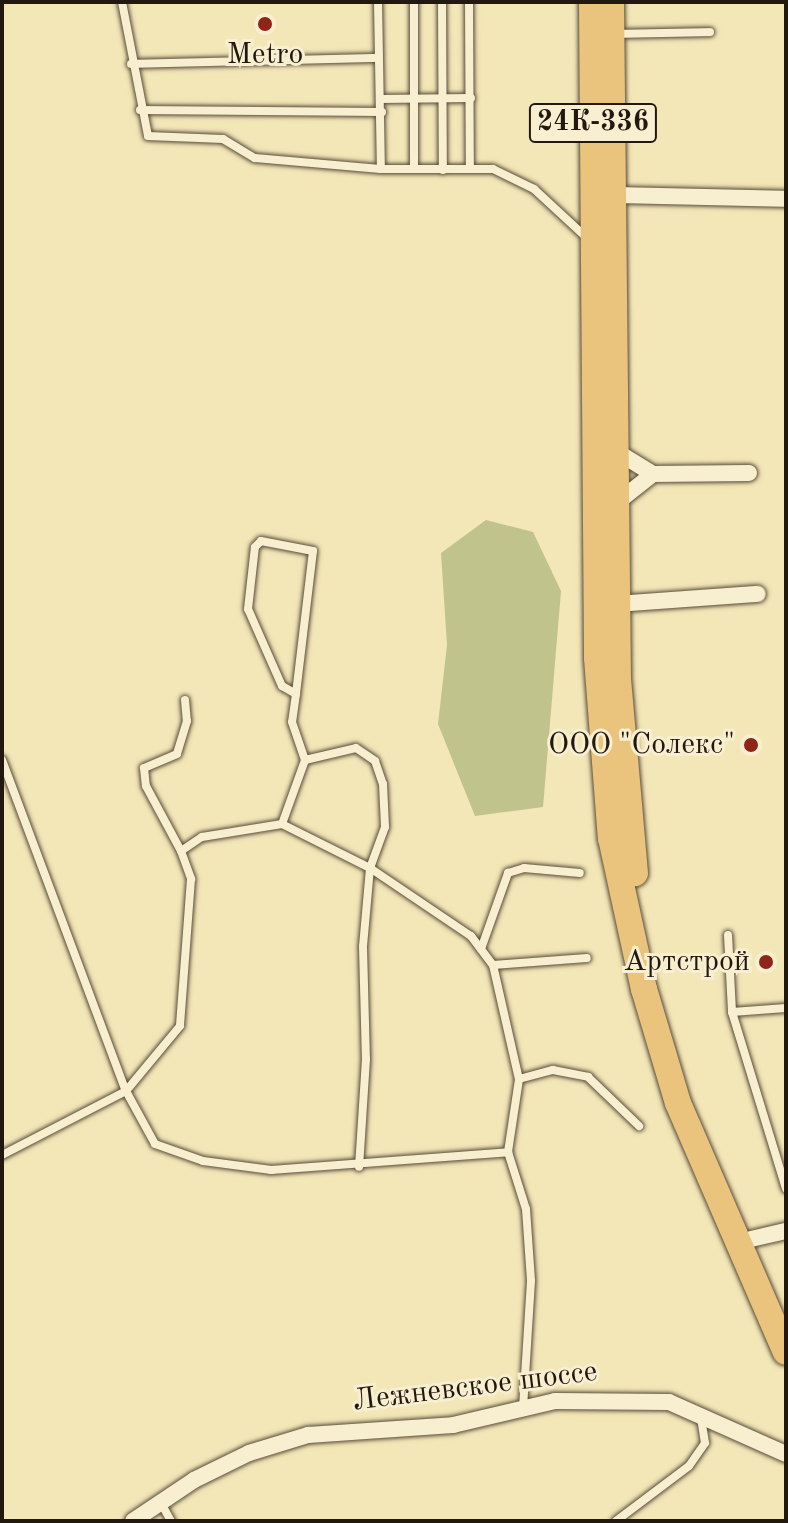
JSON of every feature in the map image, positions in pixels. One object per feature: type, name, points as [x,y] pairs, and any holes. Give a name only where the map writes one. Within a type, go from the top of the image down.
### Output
[{"type":"main road","name":"24К-336","points":[[592,2],[597,658],[613,851],[644,989],[678,1103],[786,1352]]},
{"type":"main road","name":"24К-336","points":[[611,2],[617,604],[630,841],[642,911],[680,1054],[751,1239],[786,1313]]},
{"type":"street","points":[[613,195],[786,199]]},
{"type":"street","points":[[614,450],[653,474],[749,473]]},
{"type":"street","points":[[615,504],[653,474]]},
{"type":"street","points":[[617,604],[758,594]]},
{"type":"street","points":[[751,1239],[786,1231]]},
{"type":"street","name":"Лежневское шоссе","points":[[133,1521],[249,1453],[308,1435],[453,1425],[555,1401],[641,1398],[669,1402],[786,1454]]},
{"type":"lane","points":[[122,2],[131,64],[148,136],[223,139],[255,158],[381,169],[493,169],[534,189],[593,244]]},
{"type":"lane","points":[[378,2],[381,169]]},
{"type":"lane","points":[[414,2],[414,169]]},
{"type":"lane","points":[[442,2],[443,170]]},
{"type":"lane","points":[[469,2],[470,166]]},
{"type":"lane","points":[[612,34],[710,32]]},
{"type":"lane","points":[[131,64],[378,58]]},
{"type":"lane","points":[[380,99],[471,98]]},
{"type":"lane","points":[[140,110],[382,112]]},
{"type":"lane","points":[[282,824],[305,760],[292,722],[296,694],[313,551],[261,541],[255,547],[248,609],[282,686],[296,694]]},
{"type":"lane","points":[[2,1155],[126,1091],[180,1026],[191,879],[181,851],[146,786],[144,768],[177,754],[187,721],[185,700]]},
{"type":"lane","points":[[305,760],[356,748],[375,761],[383,784],[385,827],[370,868],[363,947],[366,1059],[359,1167]]},
{"type":"lane","points":[[2,760],[126,1091],[155,1144],[203,1161],[271,1170],[359,1167],[508,1152]]},
{"type":"lane","points":[[181,851],[202,837],[282,824],[370,868],[421,898],[481,949],[493,965],[519,1079],[508,1152],[526,1209],[531,1281],[523,1408]]},
{"type":"lane","points":[[481,949],[508,873],[524,868],[580,873]]},
{"type":"lane","points":[[728,935],[732,1012],[786,1189]]},
{"type":"lane","points":[[493,965],[587,958]]},
{"type":"lane","points":[[732,1012],[786,1008]]},
{"type":"lane","points":[[519,1079],[553,1070],[588,1077],[639,1126]]},
{"type":"lane","points":[[616,1521],[689,1466],[705,1443],[700,1416]]},
{"type":"lane","points":[[161,1502],[171,1521]]},
{"type":"green space","points":[[486,520],[533,532],[561,591],[543,807],[475,816],[438,724],[447,645],[441,553]]},
{"type":"place","name":"Metro","points":[[265,24]]},
{"type":"place","name":"ООО \"Солекс\"","points":[[751,745]]},
{"type":"place","name":"Артстрой","points":[[766,962]]}]
